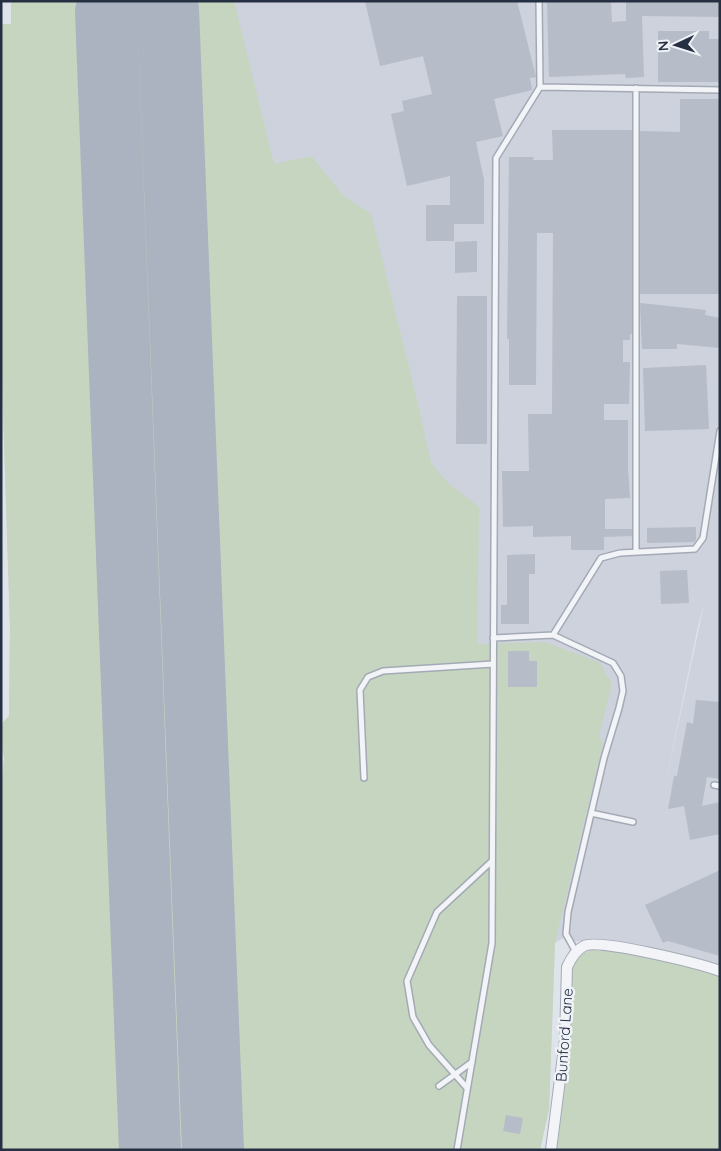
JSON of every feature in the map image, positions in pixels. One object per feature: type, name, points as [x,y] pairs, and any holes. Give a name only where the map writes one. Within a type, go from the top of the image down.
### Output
[{"type":"street","points":[[576,952],[584,945],[603,945],[697,963],[720,971]]},
{"type":"street","name":"Bunford Lane","points":[[551,1150],[565,1040],[568,967],[570,959],[576,952]]},
{"type":"lane","points":[[457,1150],[492,943],[496,158],[540,87],[539,1]]},
{"type":"lane","points":[[540,87],[720,90]]},
{"type":"lane","points":[[636,88],[636,552]]},
{"type":"lane","points":[[553,635],[601,558],[620,553],[695,549],[703,538],[720,431]]},
{"type":"lane","points":[[493,638],[553,635],[614,663],[622,676],[619,708],[604,758],[568,912],[566,934],[576,952]]},
{"type":"lane","points":[[364,778],[360,690],[368,677],[383,671],[493,664]]},
{"type":"lane","points":[[592,813],[633,822]]},
{"type":"lane","points":[[467,1088],[429,1046],[413,1017],[408,981],[437,912],[492,861]]},
{"type":"lane","points":[[439,1086],[472,1062]]},
{"type":"shaded area","points":[[11,1],[720,1],[720,1150],[605,951],[629,955],[631,945],[601,939],[570,942],[563,938],[555,943],[549,1109],[540,1150],[1,1150],[1,786],[9,716],[10,627],[1,347],[12,31]],"holes":[[[704,605],[663,794],[698,626]]]},
{"type":"green space","points":[[11,1],[234,1],[274,164],[311,156],[344,196],[371,214],[431,463],[448,483],[479,507],[477,644],[544,642],[599,662],[612,684],[599,736],[603,743],[555,943],[549,1109],[540,1150],[1,1150],[1,786],[4,759],[1,743],[1,724],[9,716],[10,627],[1,347],[1,24],[11,24]]},
{"type":"green space","points":[[591,950],[632,955],[720,976],[720,1150],[555,1150],[572,965],[582,954]]},
{"type":"building","points":[[365,1],[517,1],[536,77],[530,78],[532,90],[494,99],[503,136],[476,142],[484,180],[484,224],[454,224],[454,241],[426,241],[426,205],[450,205],[450,176],[407,186],[391,114],[404,111],[402,101],[432,94],[423,56],[380,66]]},
{"type":"building","points":[[547,1],[611,1],[612,22],[626,21],[626,1],[720,1],[720,17],[642,16],[644,77],[626,78],[625,74],[549,77]]},
{"type":"building","points":[[658,31],[709,31],[709,39],[720,39],[720,82],[658,82]]},
{"type":"building","points":[[680,99],[720,99],[720,294],[640,294],[640,131],[680,132]]},
{"type":"building","points":[[552,130],[632,131],[632,334],[630,334],[630,340],[623,340],[623,362],[630,362],[629,404],[604,404],[604,420],[628,420],[630,498],[605,499],[605,529],[632,529],[632,536],[604,537],[604,550],[571,550],[571,536],[533,537],[533,526],[503,527],[502,471],[529,471],[528,414],[552,414],[553,233],[537,233],[536,385],[509,385],[509,339],[507,339],[509,157],[534,157],[533,160],[553,160]]},
{"type":"building","points":[[477,241],[477,272],[455,273],[455,242]]},
{"type":"building","points":[[457,296],[487,296],[487,444],[456,444]]},
{"type":"building","points":[[640,303],[706,310],[705,315],[720,318],[720,348],[677,344],[677,349],[642,349]]},
{"type":"building","points":[[706,365],[709,429],[645,431],[643,368]]},
{"type":"building","points":[[696,527],[696,540],[694,542],[647,543],[647,528]]},
{"type":"building","points":[[535,554],[535,574],[529,574],[529,624],[501,624],[501,605],[507,605],[507,555]]},
{"type":"building","points":[[687,570],[689,603],[661,604],[660,571]]},
{"type":"building","points":[[508,651],[529,651],[529,661],[537,661],[537,687],[508,687]]},
{"type":"building","points":[[696,700],[720,702],[720,779],[707,777],[702,806],[720,802],[720,834],[690,840],[684,806],[668,809],[674,776],[677,776],[687,722],[693,724]]},
{"type":"building","points":[[720,870],[720,956],[668,941],[663,943],[645,905]]},
{"type":"building","points":[[506,1115],[523,1118],[520,1134],[503,1131]]},
{"type":"runway","points":[[150,1150],[106,12],[168,9],[213,1150]]}]
